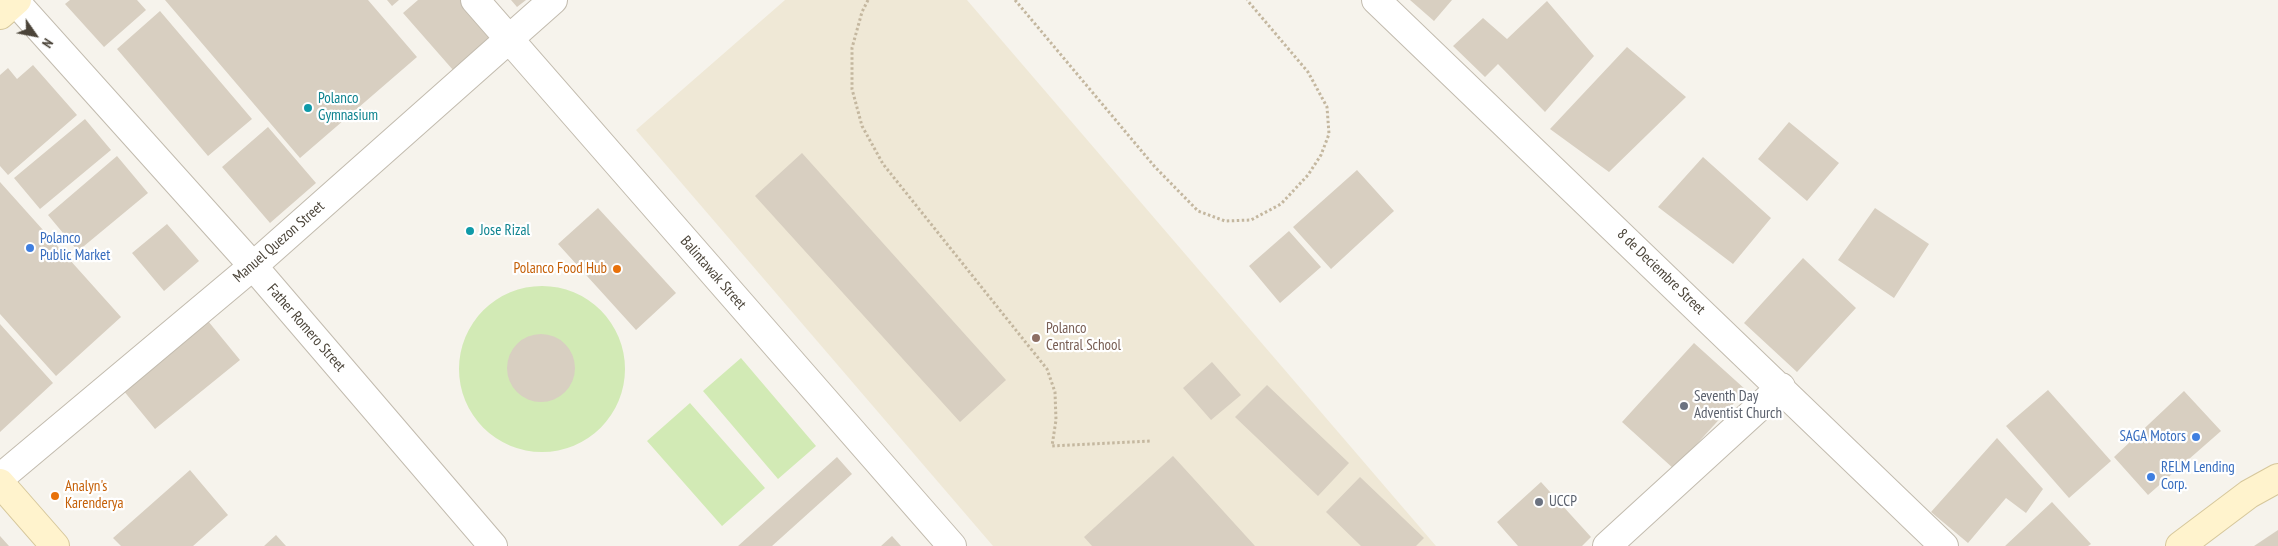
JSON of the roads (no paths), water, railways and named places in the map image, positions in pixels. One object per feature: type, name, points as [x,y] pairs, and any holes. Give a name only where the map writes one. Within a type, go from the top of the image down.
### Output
[{"type":"main road","points":[[2180,546],[2249,494],[2278,478]]},
{"type":"main road","points":[[0,483],[54,546]]},
{"type":"street","name":"Balintawak Street","points":[[475,0],[952,546]]},
{"type":"street","name":"Manuel Quezon Street","points":[[0,478],[252,266],[553,0]]},
{"type":"street","name":"8 de Deciembre Street","points":[[1376,0],[1781,386],[1944,546]]},
{"type":"street","name":"Father Romero Street","points":[[11,4],[252,266],[493,546]]},
{"type":"street","points":[[1607,546],[1781,386]]},
{"type":"place","name":"Polanco Gymnasium","points":[[308,108]]},
{"type":"place","name":"Jose Rizal","points":[[470,231]]},
{"type":"place","name":"Polanco Public Market","points":[[30,248]]},
{"type":"place","name":"Polanco Food Hub","points":[[617,269]]},
{"type":"place","name":"Polanco Central School","points":[[1036,338]]},
{"type":"place","name":"Seventh Day Adventist Church","points":[[1684,406]]},
{"type":"place","name":"SAGA Motors","points":[[2196,437]]},
{"type":"place","name":"RELM Lending Corp.","points":[[2151,477]]},
{"type":"place","name":"Analyn's Karenderya","points":[[55,496]]},
{"type":"place","name":"UCCP","points":[[1539,502]]}]
